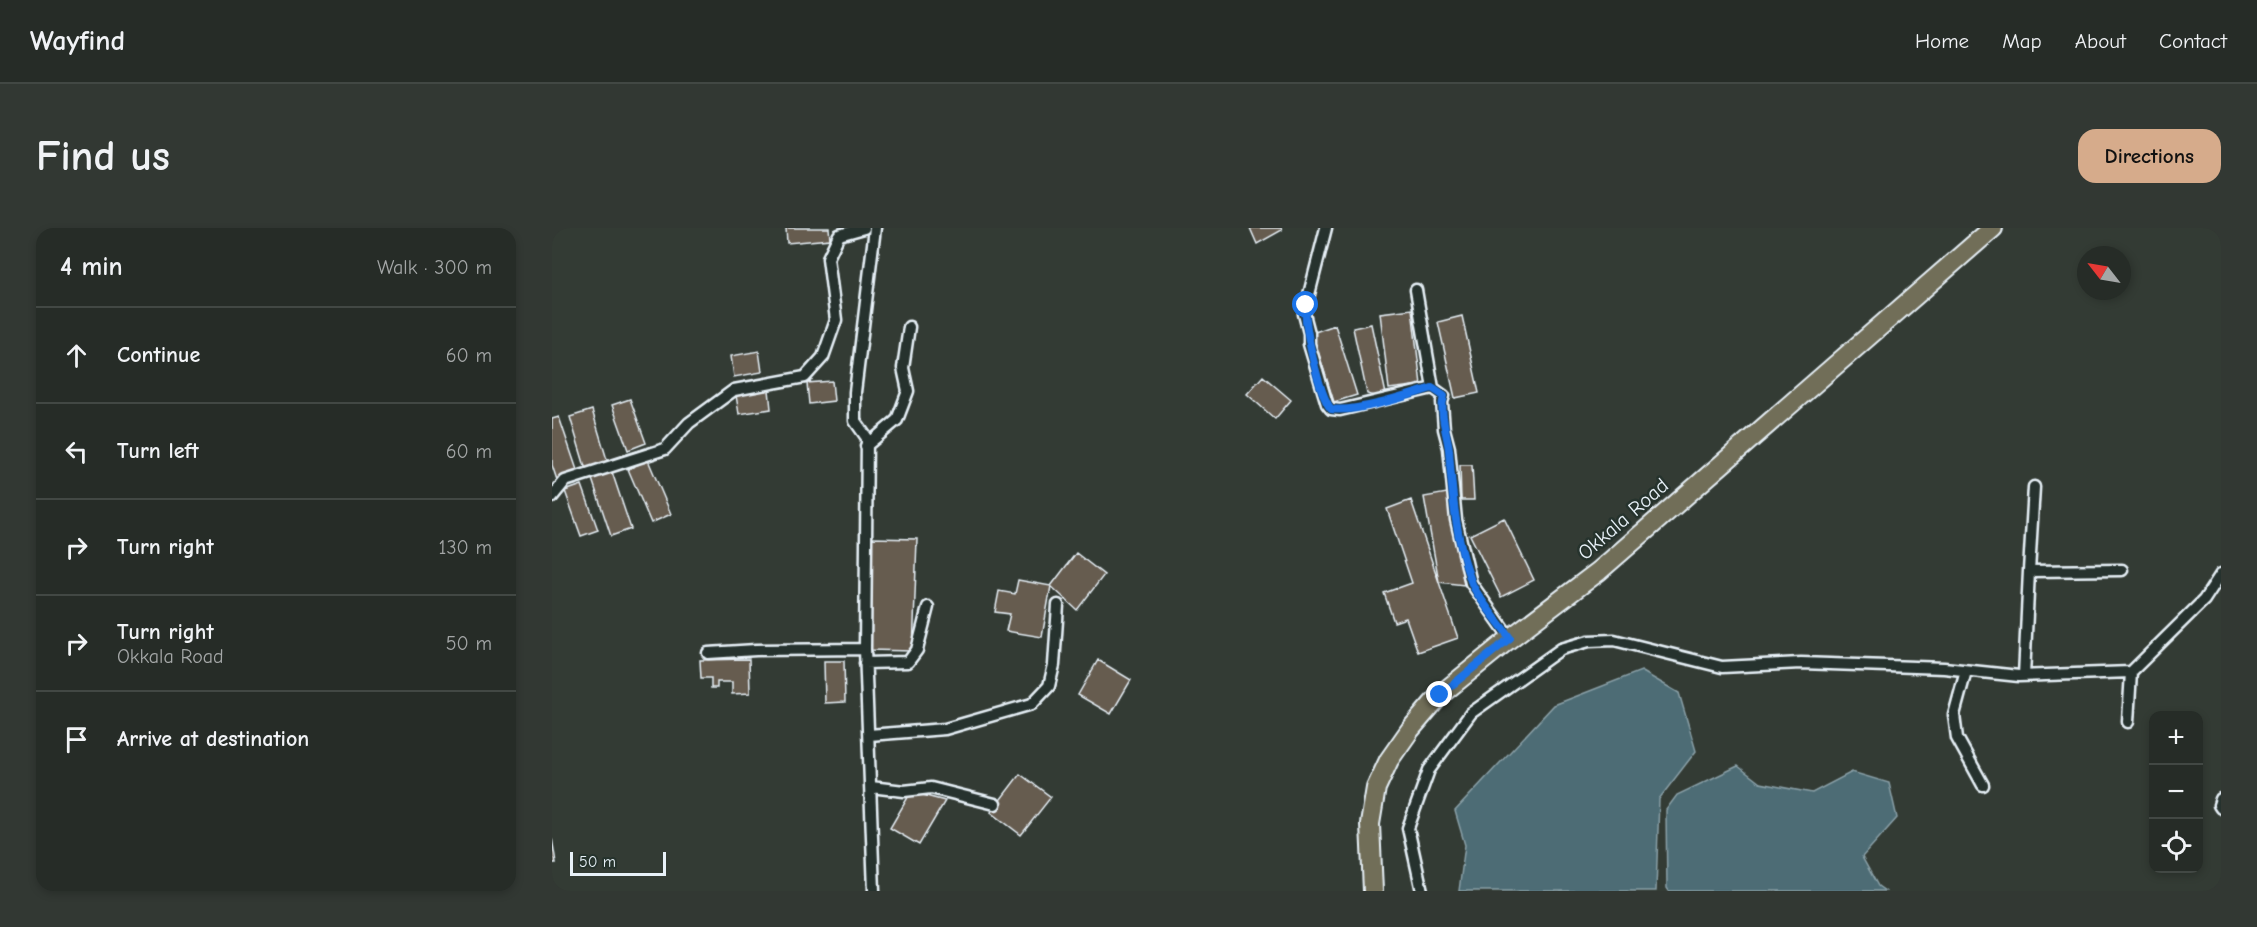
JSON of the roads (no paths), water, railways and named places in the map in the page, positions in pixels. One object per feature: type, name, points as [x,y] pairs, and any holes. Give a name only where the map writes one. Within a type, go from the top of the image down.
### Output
[{"type":"main road","name":"Okkala Road","points":[[1373,891],[1370,824],[1376,788],[1389,760],[1410,730],[1440,695],[1510,638],[1599,571],[1993,228]]},
{"type":"street","points":[[552,497],[565,481],[665,449],[689,423],[734,390],[805,377],[823,357],[836,320],[828,258],[839,235],[864,228]]},
{"type":"street","points":[[874,891],[865,663],[867,438],[855,421],[855,392],[875,228]]},
{"type":"street","points":[[1326,228],[1304,314],[1309,333],[1309,344],[1327,404],[1331,409],[1340,410],[1432,388]]},
{"type":"street","points":[[1416,290],[1432,388],[1444,396],[1442,402],[1444,429],[1449,448],[1456,520],[1471,583],[1510,638]]},
{"type":"street","points":[[867,446],[897,420],[908,391],[903,368],[909,327]]},
{"type":"street","points":[[2024,676],[2034,487]]},
{"type":"street","points":[[2029,571],[2122,570]]},
{"type":"street","points":[[1422,891],[1408,828],[1429,770],[1471,712],[1561,649],[1589,641],[1614,640],[1722,668],[1801,663],[2024,676],[2130,672],[2204,600],[2221,574]]},
{"type":"street","points":[[869,735],[945,729],[1032,704],[1049,686],[1054,665],[1058,605]]},
{"type":"street","points":[[865,663],[908,662],[917,650],[928,607]]},
{"type":"street","points":[[708,654],[756,650],[865,649]]},
{"type":"street","points":[[1966,671],[1954,715],[1957,738],[1983,785]]},
{"type":"street","points":[[2128,722],[2130,672]]},
{"type":"street","points":[[871,787],[904,791],[931,788],[995,804]]},
{"type":"street","points":[[2221,799],[2219,805],[2221,808]]},
{"type":"water","points":[[1641,671],[1679,693],[1696,751],[1659,799],[1656,891],[1459,891],[1465,845],[1455,811],[1554,705]]},
{"type":"water","points":[[1738,766],[1760,783],[1812,793],[1852,772],[1889,783],[1897,818],[1862,857],[1878,886],[1885,891],[1669,891],[1667,888],[1666,810],[1677,795]]}]
